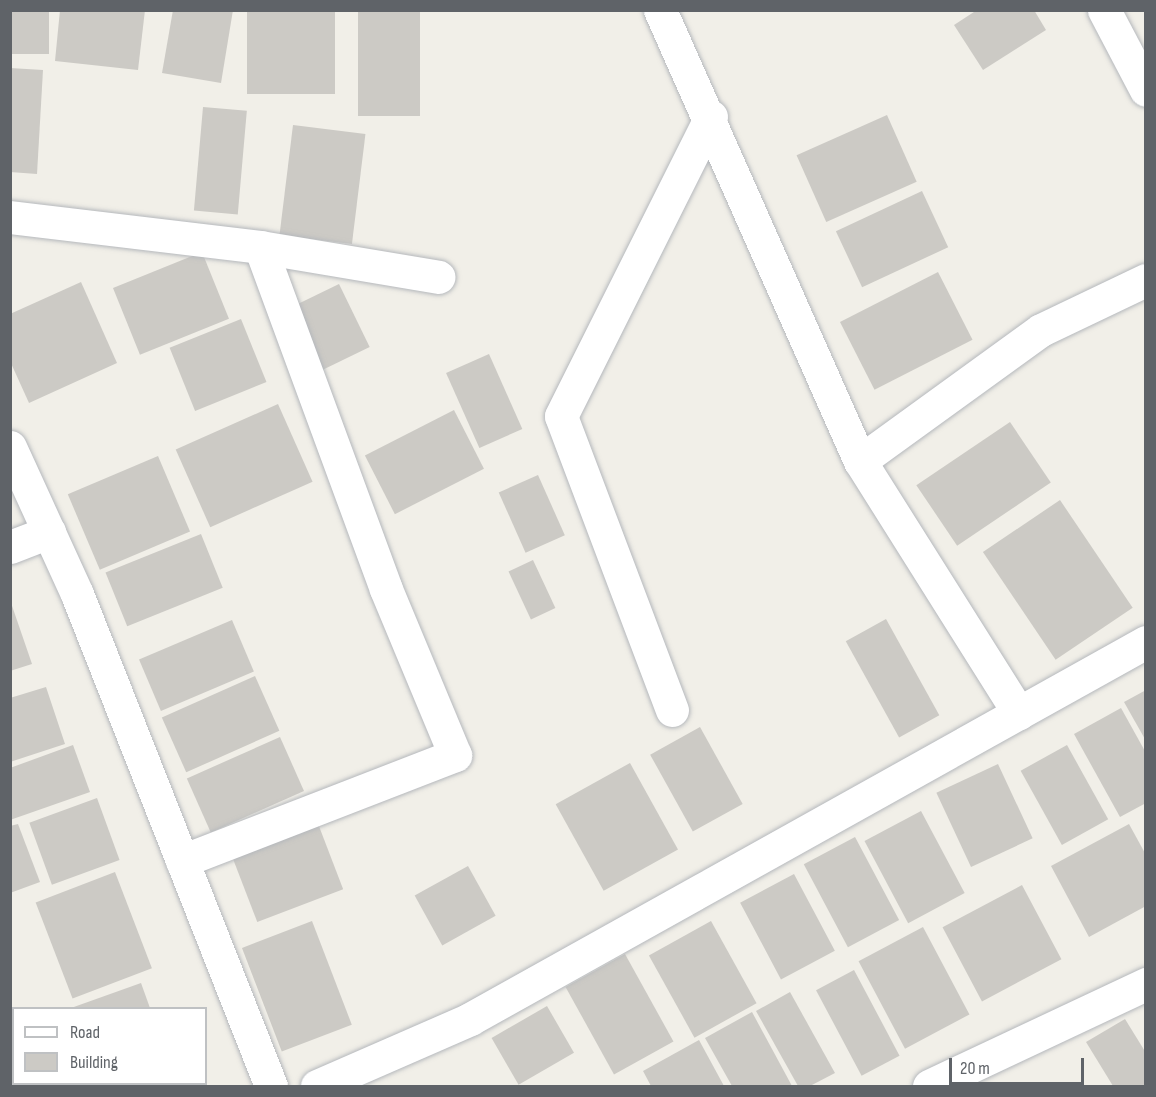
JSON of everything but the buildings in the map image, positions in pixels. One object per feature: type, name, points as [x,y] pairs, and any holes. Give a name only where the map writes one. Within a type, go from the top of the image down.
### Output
[{"type":"street","points":[[660,10],[711,117],[860,461],[1019,713]]},
{"type":"street","points":[[1104,10],[1146,90]]},
{"type":"street","points":[[672,710],[561,416],[711,117]]},
{"type":"street","points":[[10,217],[260,247],[439,278]]},
{"type":"street","points":[[182,861],[455,755],[386,589],[260,247]]},
{"type":"street","points":[[860,461],[1041,330],[1146,280]]},
{"type":"street","points":[[10,447],[49,532],[271,1086]]},
{"type":"street","points":[[10,547],[49,532]]},
{"type":"street","points":[[317,1086],[470,1019],[1146,642]]},
{"type":"street","points":[[929,1086],[1146,984]]}]
